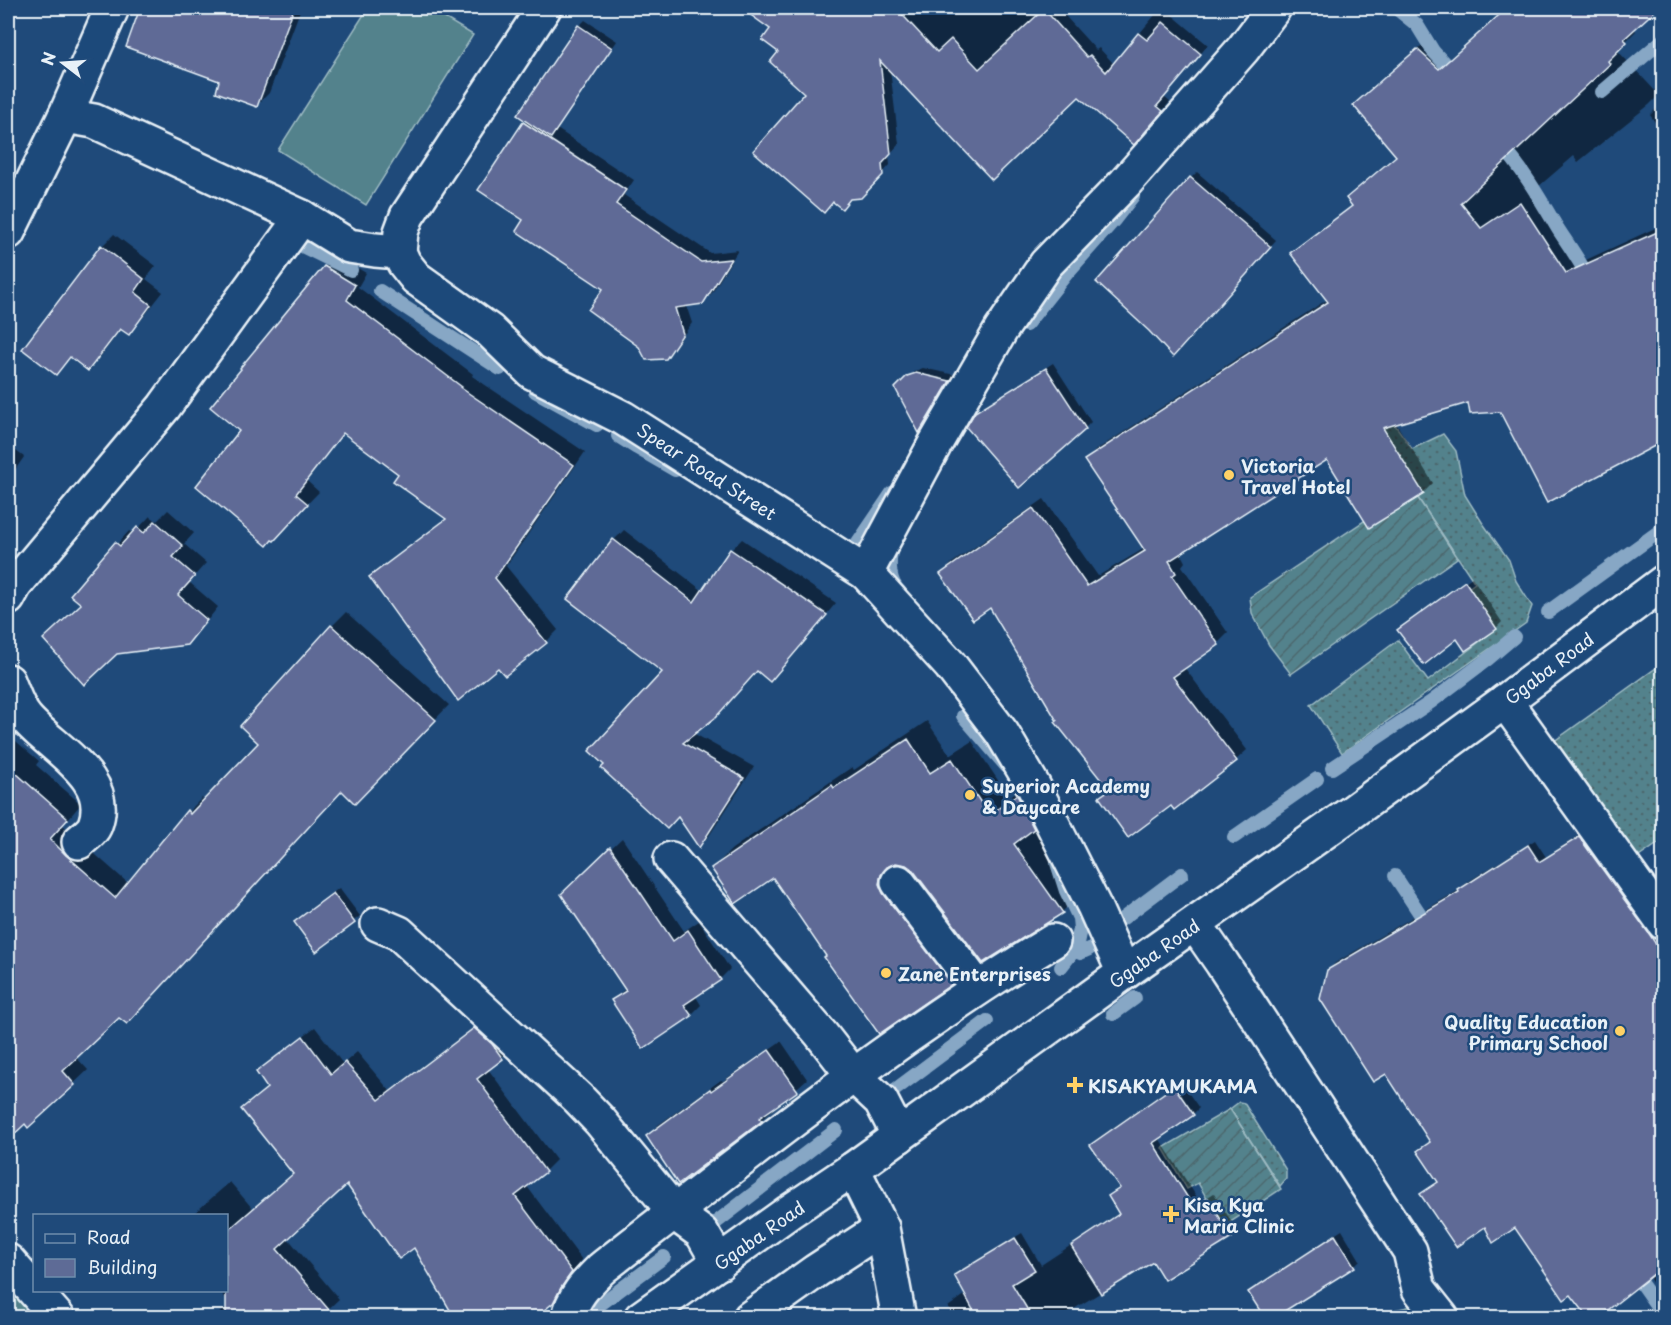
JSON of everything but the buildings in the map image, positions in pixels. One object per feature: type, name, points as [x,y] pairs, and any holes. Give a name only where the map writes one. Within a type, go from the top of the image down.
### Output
[{"type":"street","points":[[8,232],[65,116],[112,8]]},
{"type":"street","points":[[65,116],[94,121],[302,217],[349,246],[399,252],[401,232],[407,216],[544,8]]},
{"type":"street","points":[[866,573],[935,444],[1001,330],[1046,264],[1125,183],[1243,49],[1274,8]]},
{"type":"street","points":[[8,598],[15,585],[164,407],[302,217]]},
{"type":"street","name":"Spear Road Street","points":[[399,252],[404,263],[416,278],[490,332],[532,372],[634,424],[866,573],[950,665],[1002,733],[1034,787],[1094,906],[1124,973]]},
{"type":"street","name":"Ggaba Road","points":[[644,1317],[1505,701],[1664,582]]},
{"type":"street","points":[[8,681],[25,717],[82,770],[95,788],[99,804],[95,827],[79,842]]},
{"type":"street","points":[[1505,701],[1664,923]]},
{"type":"street","points":[[671,859],[821,1034],[853,1075],[881,1101],[899,1136]]},
{"type":"street","points":[[898,882],[978,988]]},
{"type":"street","points":[[378,924],[399,933],[578,1098],[600,1121],[673,1212],[702,1233],[719,1263]]},
{"type":"street","points":[[1195,924],[1410,1251],[1419,1289],[1442,1317]]},
{"type":"street","points":[[569,1317],[574,1300],[586,1283],[673,1212],[853,1075],[978,988],[1053,941]]},
{"type":"street","points":[[853,1169],[882,1228],[899,1317]]},
{"type":"street","points":[[750,1317],[882,1228]]},
{"type":"street","points":[[8,1261],[33,1289]]},
{"type":"street","points":[[36,1292],[58,1317]]},
{"type":"green space","points":[[368,8],[428,8],[473,35],[366,205],[278,150]]},
{"type":"green space","points":[[1393,422],[1412,449],[1443,434],[1456,451],[1465,495],[1509,560],[1516,581],[1532,606],[1526,623],[1342,753],[1311,705],[1398,640],[1428,681],[1496,629],[1467,589],[1475,583],[1412,489],[1379,426]]},
{"type":"green space","points":[[1412,489],[1457,558],[1291,674],[1269,645],[1252,613],[1250,597]]},
{"type":"green space","points":[[1663,663],[1663,840],[1633,861],[1553,742]]},
{"type":"green space","points":[[1239,1102],[1244,1103],[1286,1170],[1286,1179],[1280,1186],[1230,1109]]},
{"type":"green space","points":[[1230,1109],[1281,1189],[1223,1227],[1198,1183],[1187,1189],[1163,1148]]},
{"type":"green space","points":[[8,1285],[36,1317],[8,1317]]},
{"type":"green space","points":[[1417,1305],[1425,1318],[1356,1318]]},
{"type":"waterway","points":[[1396,8],[1417,25],[1433,51],[1458,78]]},
{"type":"waterway","points":[[1602,92],[1664,39]]},
{"type":"waterway","points":[[1500,144],[1531,185],[1590,281]]},
{"type":"waterway","points":[[1026,325],[1133,196]]},
{"type":"waterway","points":[[298,244],[351,270]]},
{"type":"waterway","points":[[380,291],[500,369]]},
{"type":"waterway","points":[[535,391],[597,425]]},
{"type":"waterway","points":[[618,436],[675,470]]},
{"type":"waterway","points":[[854,549],[892,493]]},
{"type":"waterway","points":[[1548,612],[1664,528]]},
{"type":"waterway","points":[[892,545],[891,576],[900,592]]},
{"type":"waterway","points":[[1332,768],[1431,702],[1514,637]]},
{"type":"waterway","points":[[963,716],[1007,767]]},
{"type":"waterway","points":[[1234,837],[1317,779]]},
{"type":"waterway","points":[[1057,863],[1066,891],[1079,918],[1080,929],[1076,948]]},
{"type":"waterway","points":[[1114,925],[1182,874]]},
{"type":"waterway","points":[[1395,876],[1430,929]]},
{"type":"waterway","points":[[1061,967],[1076,948],[1080,953],[1089,949]]},
{"type":"waterway","points":[[1113,1014],[1135,998]]},
{"type":"waterway","points":[[880,1101],[987,1021]]},
{"type":"waterway","points":[[701,1234],[836,1130]]},
{"type":"waterway","points":[[582,1318],[664,1257]]},
{"type":"waterway","points":[[1631,1269],[1664,1316]]},
{"type":"place","name":"Victoria Travel Hotel","points":[[1229,475]]},
{"type":"place","name":"Superior Academy & Daycare","points":[[970,795]]},
{"type":"place","name":"Zane Enterprises","points":[[886,973]]},
{"type":"place","name":"Quality Education Primary School","points":[[1620,1031]]},
{"type":"place","name":"KISAKYAMUKAMA","points":[[1075,1085]]},
{"type":"place","name":"Kisa Kya Maria Clinic","points":[[1171,1214]]}]
